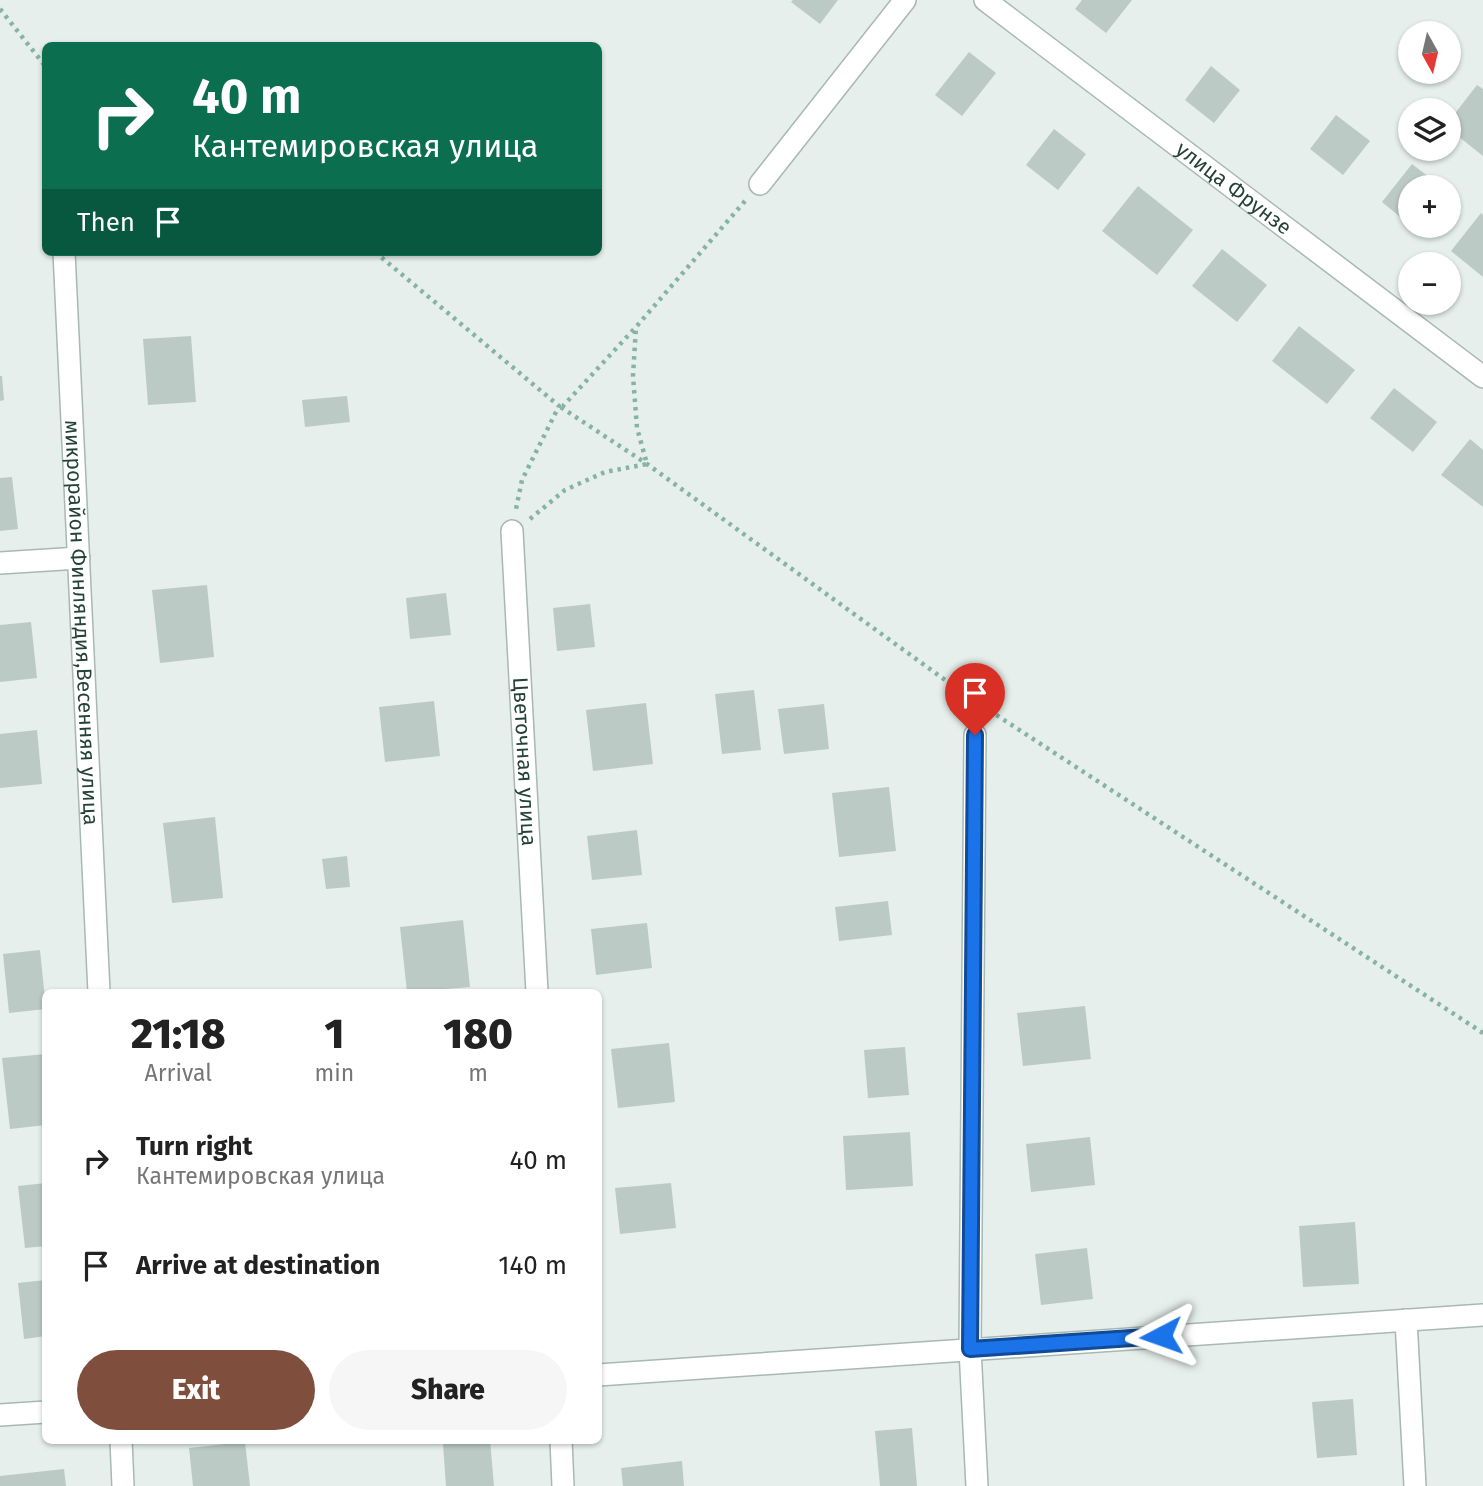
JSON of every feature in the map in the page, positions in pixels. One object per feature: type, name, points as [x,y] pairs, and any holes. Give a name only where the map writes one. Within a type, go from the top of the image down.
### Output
[{"type":"street","points":[[760,184],[905,0]]},
{"type":"street","name":"улица Фрунзе","points":[[985,0],[1483,377]]},
{"type":"street","name":"микрорайон Финляндия,Весенняя улица","points":[[64,256],[99,989]]},
{"type":"street","name":"Цветочная улица","points":[[512,531],[537,989]]},
{"type":"street","points":[[0,563],[79,558]]},
{"type":"street","points":[[975,735],[970,1349],[976,1486]]},
{"type":"street","points":[[602,1375],[1483,1315]]},
{"type":"street","points":[[1406,1320],[1415,1486]]},
{"type":"street","points":[[0,1415],[42,1412]]},
{"type":"street","points":[[121,1444],[123,1486]]},
{"type":"street","points":[[561,1444],[564,1486]]},
{"type":"path","points":[[0,9],[42,62]]},
{"type":"path","points":[[512,531],[522,480],[559,406],[563,406],[636,327],[760,184]]},
{"type":"path","points":[[380,256],[559,406],[647,464],[974,701],[1483,1033]]},
{"type":"path","points":[[636,327],[633,376],[636,428],[647,464]]},
{"type":"path","points":[[512,531],[565,490],[605,472],[647,464]]},
{"type":"path","points":[[974,701],[975,735]]},
{"type":"building","points":[[838,0],[820,24],[791,2]]},
{"type":"building","points":[[1082,0],[1132,0],[1106,33],[1075,9]]},
{"type":"building","points":[[969,52],[996,73],[962,116],[935,95]]},
{"type":"building","points":[[1211,66],[1240,90],[1214,123],[1185,100]]},
{"type":"building","points":[[1477,85],[1483,89],[1483,156],[1461,139],[1461,106]]},
{"type":"building","points":[[1336,115],[1370,141],[1343,175],[1310,149]]},
{"type":"building","points":[[1054,129],[1086,154],[1058,190],[1026,165]]},
{"type":"building","points":[[1412,164],[1426,175],[1403,175]]},
{"type":"building","points":[[1398,182],[1398,215],[1382,202]]},
{"type":"building","points":[[1138,186],[1193,230],[1157,275],[1102,231]]},
{"type":"building","points":[[1481,213],[1483,277],[1461,259],[1461,252],[1451,251]]},
{"type":"building","points":[[1222,249],[1267,285],[1237,322],[1192,286]]},
{"type":"building","points":[[1299,326],[1355,370],[1327,404],[1272,361]]},
{"type":"building","points":[[191,336],[196,402],[148,405],[143,339]]},
{"type":"building","points":[[0,376],[4,400],[0,401]]},
{"type":"building","points":[[1394,388],[1437,422],[1413,452],[1370,418]]},
{"type":"building","points":[[347,396],[350,422],[305,427],[302,400]]},
{"type":"building","points":[[1470,439],[1483,450],[1483,507],[1441,475]]},
{"type":"building","points":[[12,477],[18,529],[0,531],[0,478]]},
{"type":"building","points":[[207,585],[214,657],[160,663],[152,590]]},
{"type":"building","points":[[446,593],[451,635],[410,639],[406,598]]},
{"type":"building","points":[[590,604],[595,647],[557,651],[553,608]]},
{"type":"building","points":[[31,622],[37,678],[0,682],[0,625]]},
{"type":"building","points":[[754,690],[761,750],[722,754],[715,694]]},
{"type":"building","points":[[434,701],[440,756],[385,762],[379,707]]},
{"type":"building","points":[[646,703],[653,764],[593,771],[586,710]]},
{"type":"building","points":[[824,704],[829,749],[784,754],[778,709]]},
{"type":"building","points":[[37,730],[42,784],[0,788],[0,734]]},
{"type":"building","points":[[889,787],[896,851],[839,857],[832,793]]},
{"type":"building","points":[[215,817],[223,898],[172,903],[163,823]]},
{"type":"building","points":[[637,830],[642,875],[592,880],[587,836]]},
{"type":"building","points":[[347,856],[350,887],[326,889],[322,859]]},
{"type":"building","points":[[888,901],[892,935],[839,941],[835,907]]},
{"type":"building","points":[[463,920],[470,987],[407,989],[400,927]]},
{"type":"building","points":[[647,923],[652,968],[596,975],[591,929]]},
{"type":"building","points":[[40,950],[44,989],[42,1009],[9,1013],[3,954]]},
{"type":"building","points":[[1085,1006],[1091,1059],[1023,1066],[1017,1013]]},
{"type":"building","points":[[669,1043],[675,1102],[618,1108],[611,1049]]},
{"type":"building","points":[[905,1047],[909,1095],[868,1098],[864,1050]]},
{"type":"building","points":[[42,1054],[42,1125],[10,1129],[2,1058]]},
{"type":"building","points":[[910,1132],[913,1186],[846,1190],[843,1136]]},
{"type":"building","points":[[1090,1137],[1095,1185],[1031,1192],[1026,1144]]},
{"type":"building","points":[[42,1183],[42,1246],[25,1248],[18,1186]]},
{"type":"building","points":[[671,1183],[676,1228],[620,1234],[615,1188]]},
{"type":"building","points":[[1355,1222],[1359,1284],[1303,1287],[1299,1226]]},
{"type":"building","points":[[1087,1248],[1093,1299],[1041,1305],[1035,1254]]},
{"type":"building","points":[[42,1280],[42,1337],[24,1339],[18,1283]]},
{"type":"building","points":[[1353,1399],[1357,1455],[1317,1458],[1312,1402]]},
{"type":"building","points":[[912,1428],[917,1486],[880,1486],[875,1431]]},
{"type":"building","points":[[245,1444],[250,1486],[193,1486],[189,1448]]},
{"type":"building","points":[[443,1444],[490,1444],[494,1486],[446,1486]]},
{"type":"building","points":[[682,1461],[684,1486],[623,1486],[621,1468]]},
{"type":"building","points":[[64,1469],[66,1486],[0,1486],[0,1476]]},
{"type":"route","points":[[975,735],[970,1349],[1161,1336]]}]
